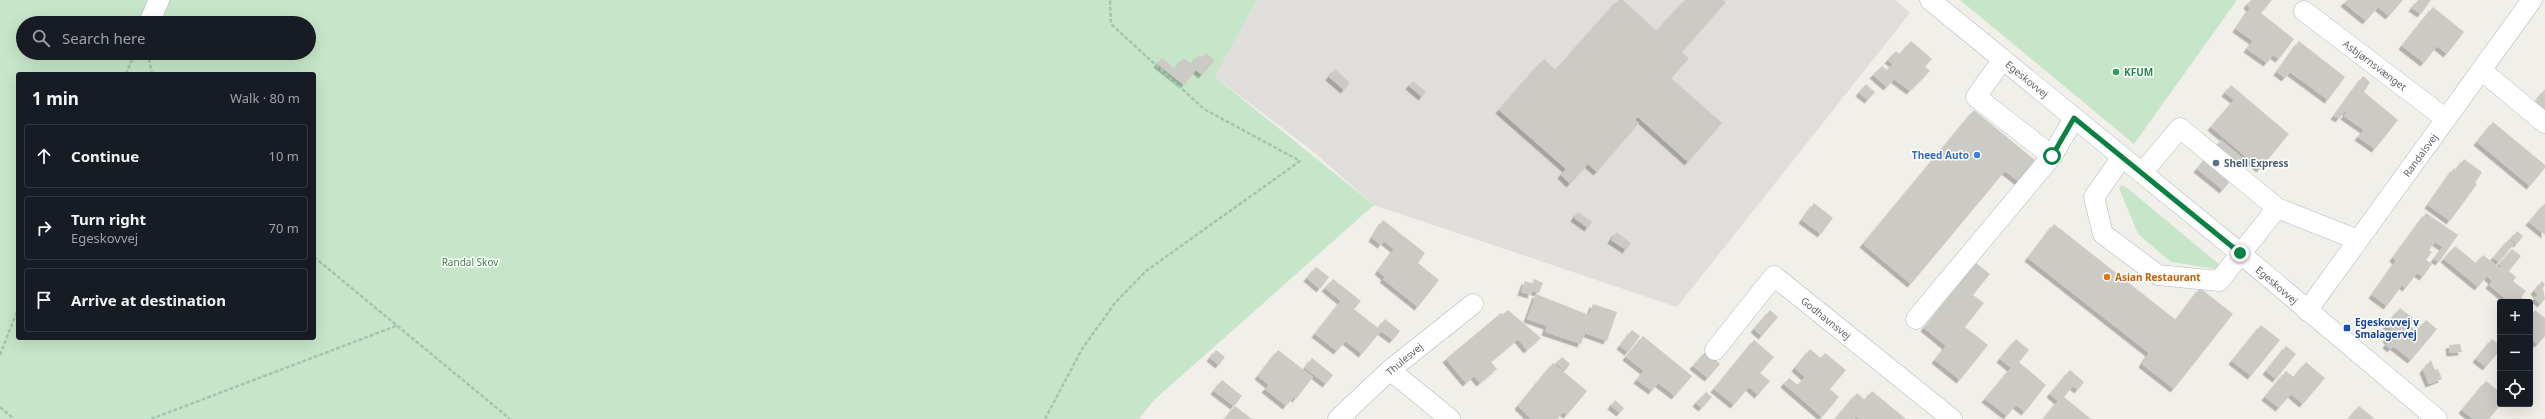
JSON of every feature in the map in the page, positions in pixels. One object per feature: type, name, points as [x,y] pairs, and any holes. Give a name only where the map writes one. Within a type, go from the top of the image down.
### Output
[{"type":"street","points":[[152,16],[159,0]]},
{"type":"street","name":"Egeskovvej","points":[[1930,0],[2240,253],[2437,419]]},
{"type":"street","name":"Randalsvej","points":[[2307,311],[2532,0]]},
{"type":"street","name":"Asbjørnsvænget","points":[[2304,11],[2446,119]]},
{"type":"street","points":[[2003,60],[1976,97],[2052,156]]},
{"type":"street","points":[[2481,70],[2545,122]]},
{"type":"street","points":[[1916,319],[2052,156],[2074,118]]},
{"type":"street","points":[[2142,173],[2180,128],[2276,208],[2358,240]]},
{"type":"street","points":[[2122,156],[2094,196],[2103,234],[2158,275],[2219,281],[2276,208]]},
{"type":"street","name":"Godhavnsvej","points":[[1715,350],[1774,276],[1952,419]]},
{"type":"street","name":"Thulesvej","points":[[1338,419],[1390,370],[1472,304]]},
{"type":"street","points":[[1390,370],[1450,419]]},
{"type":"path","points":[[1045,419],[1082,349],[1115,303],[1146,271],[1300,161],[1204,109],[1111,24],[1110,0]]},
{"type":"path","points":[[127,72],[132,60]]},
{"type":"path","points":[[149,60],[152,72]]},
{"type":"path","points":[[316,259],[510,419]]},
{"type":"path","points":[[0,355],[16,314]]},
{"type":"path","points":[[151,419],[396,326]]},
{"type":"path","points":[[0,407],[14,419]]},
{"type":"shaded area","points":[[1257,0],[1895,0],[1910,13],[1677,307],[1374,205],[1310,149],[1215,77]]},
{"type":"green space","name":"Randal Skov","points":[[0,0],[1257,0],[1215,77],[1374,205],[1154,400],[1139,419],[0,419]]},
{"type":"green space","name":"KFUM","points":[[1960,0],[2237,0],[2134,144]]},
{"type":"green space","points":[[2122,185],[2220,265],[2217,269],[2171,262],[2138,234],[2119,188]]},
{"type":"building","points":[[1618,0],[1623,0],[1657,31],[1685,0],[1723,0],[1726,2],[1682,52],[1689,58],[1671,78],[1722,123],[1688,162],[1638,117],[1635,120],[1639,123],[1597,172],[1588,164],[1570,184],[1561,175],[1566,169],[1499,110],[1544,59],[1556,70]]},
{"type":"building","points":[[2251,0],[2272,0],[2261,13],[2294,39],[2279,59],[2273,55],[2267,63],[2247,49],[2253,41],[2236,29],[2250,8],[2247,5]]},
{"type":"building","points":[[2347,0],[2403,0],[2389,16],[2378,7],[2366,21],[2344,3]]},
{"type":"building","points":[[2418,0],[2431,0],[2421,14],[2412,8]]},
{"type":"building","points":[[2433,7],[2464,32],[2447,54],[2437,46],[2424,63],[2402,46]]},
{"type":"building","points":[[1911,41],[1932,59],[1925,66],[1930,71],[1910,91],[1894,79],[1887,87],[1873,75],[1882,66],[1887,70],[1893,64],[1888,60],[1896,51],[1900,54]]},
{"type":"building","points":[[2299,41],[2345,77],[2328,100],[2290,72],[2285,78],[2277,72]]},
{"type":"building","points":[[1206,53],[1215,60],[1202,75],[1196,70],[1184,85],[1157,64],[1162,58],[1175,69],[1184,58],[1192,64],[1199,55],[1202,58]]},
{"type":"building","points":[[1335,69],[1350,83],[1344,90],[1329,77]]},
{"type":"building","points":[[2363,76],[2370,82],[2364,92],[2398,120],[2375,149],[2358,137],[2364,130],[2344,116],[2347,112],[2345,111],[2339,119],[2334,116]]},
{"type":"building","points":[[1413,81],[1426,92],[1422,97],[1409,86]]},
{"type":"building","points":[[1866,84],[1875,92],[1868,100],[1859,93]]},
{"type":"building","points":[[2231,85],[2289,134],[2260,169],[2211,127],[2234,100],[2225,93]]},
{"type":"building","points":[[2545,89],[2545,110],[2535,102]]},
{"type":"building","points":[[1974,110],[2036,161],[2019,182],[2005,171],[1911,284],[1863,244]]},
{"type":"building","points":[[2493,122],[2545,165],[2545,168],[2530,186],[2477,142]]},
{"type":"building","points":[[2221,140],[2246,161],[2223,190],[2197,169]]},
{"type":"building","points":[[2464,159],[2482,172],[2475,183],[2477,184],[2450,221],[2428,205],[2454,168],[2456,170]]},
{"type":"building","points":[[1814,203],[1833,218],[1821,234],[1802,220]]},
{"type":"building","points":[[2545,203],[2545,235],[2529,222]]},
{"type":"building","points":[[1578,212],[1592,222],[1588,228],[1574,218]]},
{"type":"building","points":[[2426,213],[2458,235],[2439,262],[2434,259],[2443,247],[2435,242],[2429,250],[2432,252],[2426,260],[2432,264],[2423,277],[2417,273],[2406,288],[2402,285],[2387,306],[2372,295],[2396,261],[2393,258]]},
{"type":"building","points":[[1383,220],[1425,253],[1418,263],[1439,280],[1418,307],[1383,279],[1385,277],[1378,271],[1394,249],[1384,241],[1381,245],[1372,238]]},
{"type":"building","points":[[2054,224],[2176,320],[2200,288],[2233,314],[2174,389],[2142,364],[2149,353],[2028,258]]},
{"type":"building","points":[[2517,231],[2523,236],[2517,244],[2511,239]]},
{"type":"building","points":[[1616,232],[1631,243],[1626,250],[1611,240]]},
{"type":"building","points":[[2509,239],[2514,244],[2499,262],[2493,258]]},
{"type":"building","points":[[2455,246],[2476,263],[2483,255],[2500,268],[2502,266],[2499,264],[2512,249],[2521,256],[2509,271],[2516,277],[2513,281],[2526,291],[2521,297],[2523,299],[2506,299],[2489,285],[2492,281],[2487,276],[2478,287],[2444,259]]},
{"type":"building","points":[[1976,263],[1990,274],[1973,295],[1984,303],[1965,327],[1988,345],[1960,380],[1935,360],[1946,346],[1924,328]]},
{"type":"building","points":[[1316,267],[1329,277],[1320,289],[1307,278]]},
{"type":"building","points":[[1333,279],[1361,301],[1354,309],[1378,328],[1385,319],[1400,331],[1393,340],[1381,331],[1362,354],[1346,341],[1337,351],[1315,334],[1341,301],[1325,288]]},
{"type":"building","points":[[1534,279],[1543,283],[1539,293],[1532,291],[1531,295],[1521,292],[1525,281],[1533,284]]},
{"type":"building","points":[[2542,281],[2545,284],[2543,288],[2545,299],[2541,304],[2534,298],[2538,295],[2534,291]]},
{"type":"building","points":[[1536,294],[1589,315],[1593,304],[1617,312],[1607,341],[1585,333],[1581,344],[1545,332],[1547,326],[1527,319]]},
{"type":"building","points":[[2400,308],[2414,319],[2409,325],[2417,331],[2426,320],[2437,329],[2411,360],[2393,346],[2391,349],[2386,345],[2389,341],[2386,339],[2393,330],[2386,325]]},
{"type":"building","points":[[1508,310],[1541,338],[1527,350],[1518,339],[1491,362],[1497,369],[1480,383],[1474,376],[1466,383],[1446,359],[1501,313],[1503,314]]},
{"type":"building","points":[[1770,310],[1778,317],[1762,336],[1754,329]]},
{"type":"building","points":[[2535,310],[2545,318],[2545,336],[2538,344],[2533,340],[2533,312]]},
{"type":"building","points":[[2261,325],[2280,340],[2251,376],[2232,361]]},
{"type":"building","points":[[1632,330],[1640,336],[1628,352],[1620,346]]},
{"type":"building","points":[[1643,336],[1692,376],[1675,396],[1658,383],[1652,391],[1637,380],[1644,371],[1626,357]]},
{"type":"building","points":[[2016,339],[2029,350],[2019,362],[2046,385],[2025,412],[2016,405],[2007,416],[1985,399],[2011,368],[2000,359]]},
{"type":"building","points":[[2492,339],[2497,343],[2497,354],[2486,367],[2476,359]]},
{"type":"building","points":[[1754,340],[1774,357],[1760,373],[1770,381],[1758,395],[1749,387],[1734,405],[1714,389]]},
{"type":"building","points":[[2460,344],[2462,352],[2450,353],[2449,345]]},
{"type":"building","points":[[2286,346],[2296,354],[2276,379],[2266,371]]},
{"type":"building","points":[[1810,349],[1821,358],[1825,353],[1846,370],[1830,389],[1839,397],[1822,417],[1784,384],[1789,378],[1798,385],[1805,377],[1795,368]]},
{"type":"building","points":[[1216,350],[1225,357],[1219,365],[1210,358]]},
{"type":"building","points":[[1278,350],[1313,377],[1296,399],[1294,397],[1286,406],[1265,389],[1269,385],[1258,376]]},
{"type":"building","points":[[1706,351],[1720,364],[1708,378],[1693,366]]},
{"type":"building","points":[[1562,357],[1570,364],[1565,371],[1556,363]]},
{"type":"building","points":[[1312,358],[1333,375],[1326,384],[1305,368]]},
{"type":"building","points":[[2431,360],[2435,370],[2438,369],[2442,379],[2429,384],[2423,370]]},
{"type":"building","points":[[2306,362],[2325,378],[2303,404],[2291,394],[2279,408],[2265,397],[2286,371],[2294,377]]},
{"type":"building","points":[[1553,363],[1587,391],[1567,415],[1563,412],[1557,419],[1531,419],[1518,406]]},
{"type":"building","points":[[2070,370],[2084,382],[2078,390],[2073,386],[2064,397],[2091,419],[2043,419],[2058,401],[2050,394]]},
{"type":"building","points":[[1222,380],[1242,396],[1234,406],[1214,391]]},
{"type":"building","points":[[2486,381],[2497,390],[2497,407],[2499,407],[2489,419],[2473,419],[2462,410]]},
{"type":"building","points":[[1872,391],[1906,419],[1860,419],[1856,416],[1854,419],[1835,419],[1857,393],[1865,400]]},
{"type":"building","points":[[1706,392],[1712,397],[1702,408],[1696,403]]},
{"type":"building","points":[[1615,400],[1624,408],[1620,413],[1611,406]]},
{"type":"building","points":[[1235,406],[1252,419],[1225,419]]},
{"type":"building","points":[[2359,406],[2375,419],[2348,419]]},
{"type":"place","name":"KFUM","points":[[2116,72]]},
{"type":"place","name":"Theed Auto","points":[[1977,155]]},
{"type":"place","name":"Shell Express","points":[[2216,163]]},
{"type":"place","name":"Asian Restaurant","points":[[2107,277]]},
{"type":"place","name":"Egeskovvej v Smalagervej","points":[[2347,328]]},
{"type":"route","points":[[2052,156],[2074,118],[2240,253]]}]
